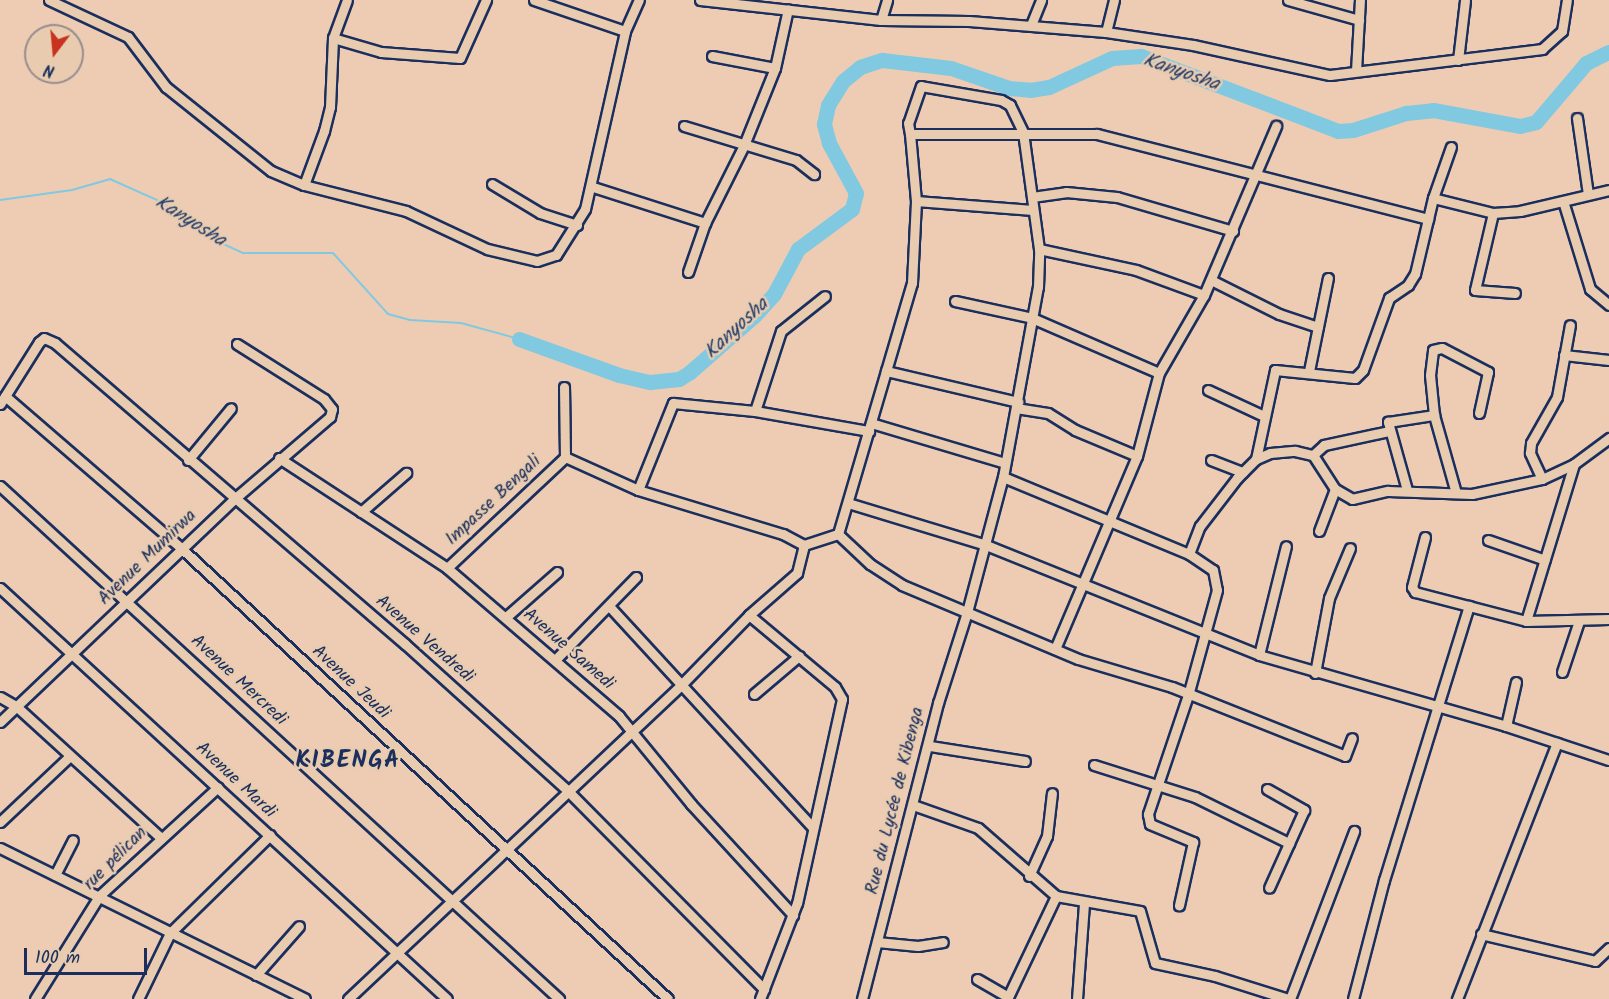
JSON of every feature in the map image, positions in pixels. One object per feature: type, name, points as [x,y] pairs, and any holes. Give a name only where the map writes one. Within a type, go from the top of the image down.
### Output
[{"type":"street","points":[[49,0],[128,37],[166,87],[206,115],[265,166],[304,185],[406,211],[473,244],[537,261],[556,255],[577,225],[593,187],[625,31],[639,0]]},
{"type":"street","points":[[304,185],[330,107],[333,38],[347,0]]},
{"type":"street","points":[[333,38],[381,52],[460,58],[486,0]]},
{"type":"street","points":[[534,0],[625,31]]},
{"type":"street","points":[[702,0],[881,20],[1031,25],[1106,32],[1193,45],[1305,72],[1356,71],[1542,49],[1562,31],[1566,0]]},
{"type":"street","points":[[803,11],[806,0]]},
{"type":"street","points":[[881,20],[887,0]]},
{"type":"street","points":[[1031,25],[1041,0]]},
{"type":"street","points":[[1106,32],[1114,0]]},
{"type":"street","points":[[1288,0],[1359,20]]},
{"type":"street","points":[[1356,71],[1360,0]]},
{"type":"street","points":[[1458,60],[1465,0]]},
{"type":"street","points":[[688,272],[705,223],[744,145],[775,68],[788,9]]},
{"type":"street","points":[[712,56],[775,68]]},
{"type":"street","points":[[838,534],[912,283],[916,201],[908,123],[915,96],[921,86],[930,85],[1001,100],[1017,115],[1023,132]]},
{"type":"street","points":[[1577,118],[1588,194]]},
{"type":"street","points":[[684,126],[796,160],[814,174]]},
{"type":"street","points":[[1054,649],[1137,456],[1159,373],[1204,295],[1258,176],[1276,126]]},
{"type":"street","points":[[910,134],[1023,132],[1097,134],[1428,219]]},
{"type":"street","name":"Rue du Lycée de Kibenga","points":[[862,999],[930,746],[938,703],[968,612],[986,545],[1003,477],[1017,405],[1032,318],[1039,249],[1023,132]]},
{"type":"street","points":[[1256,459],[1275,369],[1309,371],[1355,378],[1363,370],[1389,298],[1408,285],[1415,274],[1433,198],[1451,147]]},
{"type":"street","points":[[492,184],[540,213],[577,225]]},
{"type":"street","points":[[593,187],[705,223]]},
{"type":"street","points":[[1433,198],[1493,213],[1520,211],[1609,190]]},
{"type":"street","points":[[1032,197],[1066,192],[1117,197],[1233,231]]},
{"type":"street","points":[[916,201],[1033,210]]},
{"type":"street","points":[[1563,201],[1590,289],[1609,305]]},
{"type":"street","points":[[1493,213],[1475,290],[1515,293]]},
{"type":"street","points":[[1039,249],[1136,270],[1204,295]]},
{"type":"street","points":[[1309,371],[1328,278]]},
{"type":"street","points":[[1211,280],[1279,314],[1318,327]]},
{"type":"street","points":[[755,411],[781,331],[825,296]]},
{"type":"street","points":[[955,301],[1032,318],[1159,373]]},
{"type":"street","points":[[1542,479],[1530,453],[1531,443],[1553,409],[1570,325]]},
{"type":"street","name":"Avenue Vendredi","points":[[3,400],[44,338],[55,343],[233,500],[405,644],[568,791],[764,989]]},
{"type":"street","name":"Avenue Mumirwa","points":[[0,722],[233,500],[332,414],[330,405],[237,344]]},
{"type":"street","points":[[1456,493],[1434,415],[1430,375],[1432,353],[1437,348],[1488,372],[1479,413]]},
{"type":"street","points":[[1564,355],[1609,360]]},
{"type":"street","points":[[886,371],[1048,413],[1075,430],[1137,456]]},
{"type":"street","name":"Impasse Bengali","points":[[447,568],[564,457],[564,387]]},
{"type":"street","points":[[1208,390],[1264,416]]},
{"type":"street","name":"Avenue Jeudi","points":[[3,400],[182,549],[668,999]]},
{"type":"street","points":[[638,490],[673,403],[755,411],[870,427],[1005,463]]},
{"type":"street","points":[[188,460],[231,408]]},
{"type":"street","points":[[1407,490],[1389,431],[1390,420],[1434,415]]},
{"type":"street","points":[[1313,455],[1324,445],[1389,431]]},
{"type":"street","points":[[1189,554],[1200,526],[1243,472],[1256,459],[1284,451],[1313,455],[1335,489],[1352,499],[1407,490],[1488,493],[1542,479],[1574,464],[1598,449],[1609,438]]},
{"type":"street","points":[[1598,449],[1609,454]]},
{"type":"street","points":[[564,457],[638,490],[783,534],[804,545],[838,534]]},
{"type":"street","name":"Avenue Samedi","points":[[279,458],[447,568],[555,660],[632,730],[691,804],[793,915]]},
{"type":"street","points":[[1211,460],[1243,472]]},
{"type":"street","points":[[1526,621],[1574,464]]},
{"type":"street","points":[[361,512],[406,473]]},
{"type":"street","points":[[1003,477],[1189,554],[1205,562],[1217,580],[1188,695],[1160,786],[1148,813],[1149,822],[1188,837],[1194,847],[1179,905]]},
{"type":"street","name":"Avenue Mercredi","points":[[0,486],[128,601],[559,999]]},
{"type":"street","points":[[1319,531],[1335,489]]},
{"type":"street","points":[[848,503],[986,545],[1204,636],[1258,655],[1506,726],[1609,760]]},
{"type":"street","points":[[838,534],[870,564],[902,585],[1054,649],[1188,695],[1345,756],[1352,738]]},
{"type":"street","points":[[1425,537],[1412,590],[1526,621],[1609,620]]},
{"type":"street","points":[[1488,540],[1545,560]]},
{"type":"street","points":[[348,999],[680,686],[749,615],[797,573],[804,545]]},
{"type":"street","points":[[1258,655],[1286,546]]},
{"type":"street","points":[[1315,673],[1329,598],[1350,549]]},
{"type":"street","points":[[506,617],[557,572]]},
{"type":"street","points":[[555,660],[636,577]]},
{"type":"street","name":"Avenue Mardi","points":[[0,588],[447,999]]},
{"type":"street","points":[[609,606],[680,686],[813,828]]},
{"type":"street","points":[[1353,999],[1384,880],[1468,606]]},
{"type":"street","points":[[749,615],[835,687],[842,699],[793,915],[760,999]]},
{"type":"street","points":[[1562,672],[1579,621]]},
{"type":"street","points":[[754,694],[800,656]]},
{"type":"street","points":[[1506,726],[1516,682]]},
{"type":"street","points":[[0,697],[16,707],[160,837]]},
{"type":"street","points":[[1457,999],[1481,934],[1510,871],[1557,743]]},
{"type":"street","points":[[930,746],[1025,761]]},
{"type":"street","points":[[0,822],[69,757]]},
{"type":"street","points":[[1094,765],[1195,797],[1289,843]]},
{"type":"street","name":"rue pélican","points":[[35,999],[99,896],[160,837],[218,787]]},
{"type":"street","points":[[1267,789],[1304,810],[1269,888]]},
{"type":"street","points":[[1029,876],[1047,836],[1052,793]]},
{"type":"street","points":[[913,805],[978,828],[1029,876],[1056,896],[1084,904],[1140,912],[1155,963],[1215,976],[1289,999],[1354,831]]},
{"type":"street","points":[[138,999],[170,933],[270,835]]},
{"type":"street","points":[[55,875],[73,840]]},
{"type":"street","points":[[0,848],[305,999]]},
{"type":"street","points":[[977,979],[1008,997],[1056,896]]},
{"type":"street","points":[[1077,999],[1084,904]]},
{"type":"street","points":[[256,975],[299,926]]},
{"type":"street","points":[[1481,934],[1595,961],[1609,948]]},
{"type":"street","points":[[877,942],[918,946],[943,942]]},
{"type":"waterway","name":"Kanyosha","points":[[519,339],[619,375],[650,382],[679,379],[690,372],[755,315],[774,294],[798,249],[852,209],[856,193],[829,143],[824,124],[828,105],[843,81],[860,67],[882,60],[951,68],[1009,88],[1030,90],[1049,87],[1112,58],[1141,56],[1338,131],[1353,130],[1406,113],[1433,110],[1520,126],[1536,122],[1586,63],[1609,52]]},
{"type":"waterway","name":"Kanyosha","points":[[0,200],[72,190],[110,179],[157,200],[178,212],[206,236],[243,253],[333,253],[388,314],[410,320],[461,323],[519,339]]},
{"type":"district","name":"KIBENGA","points":[[348,761]]}]
